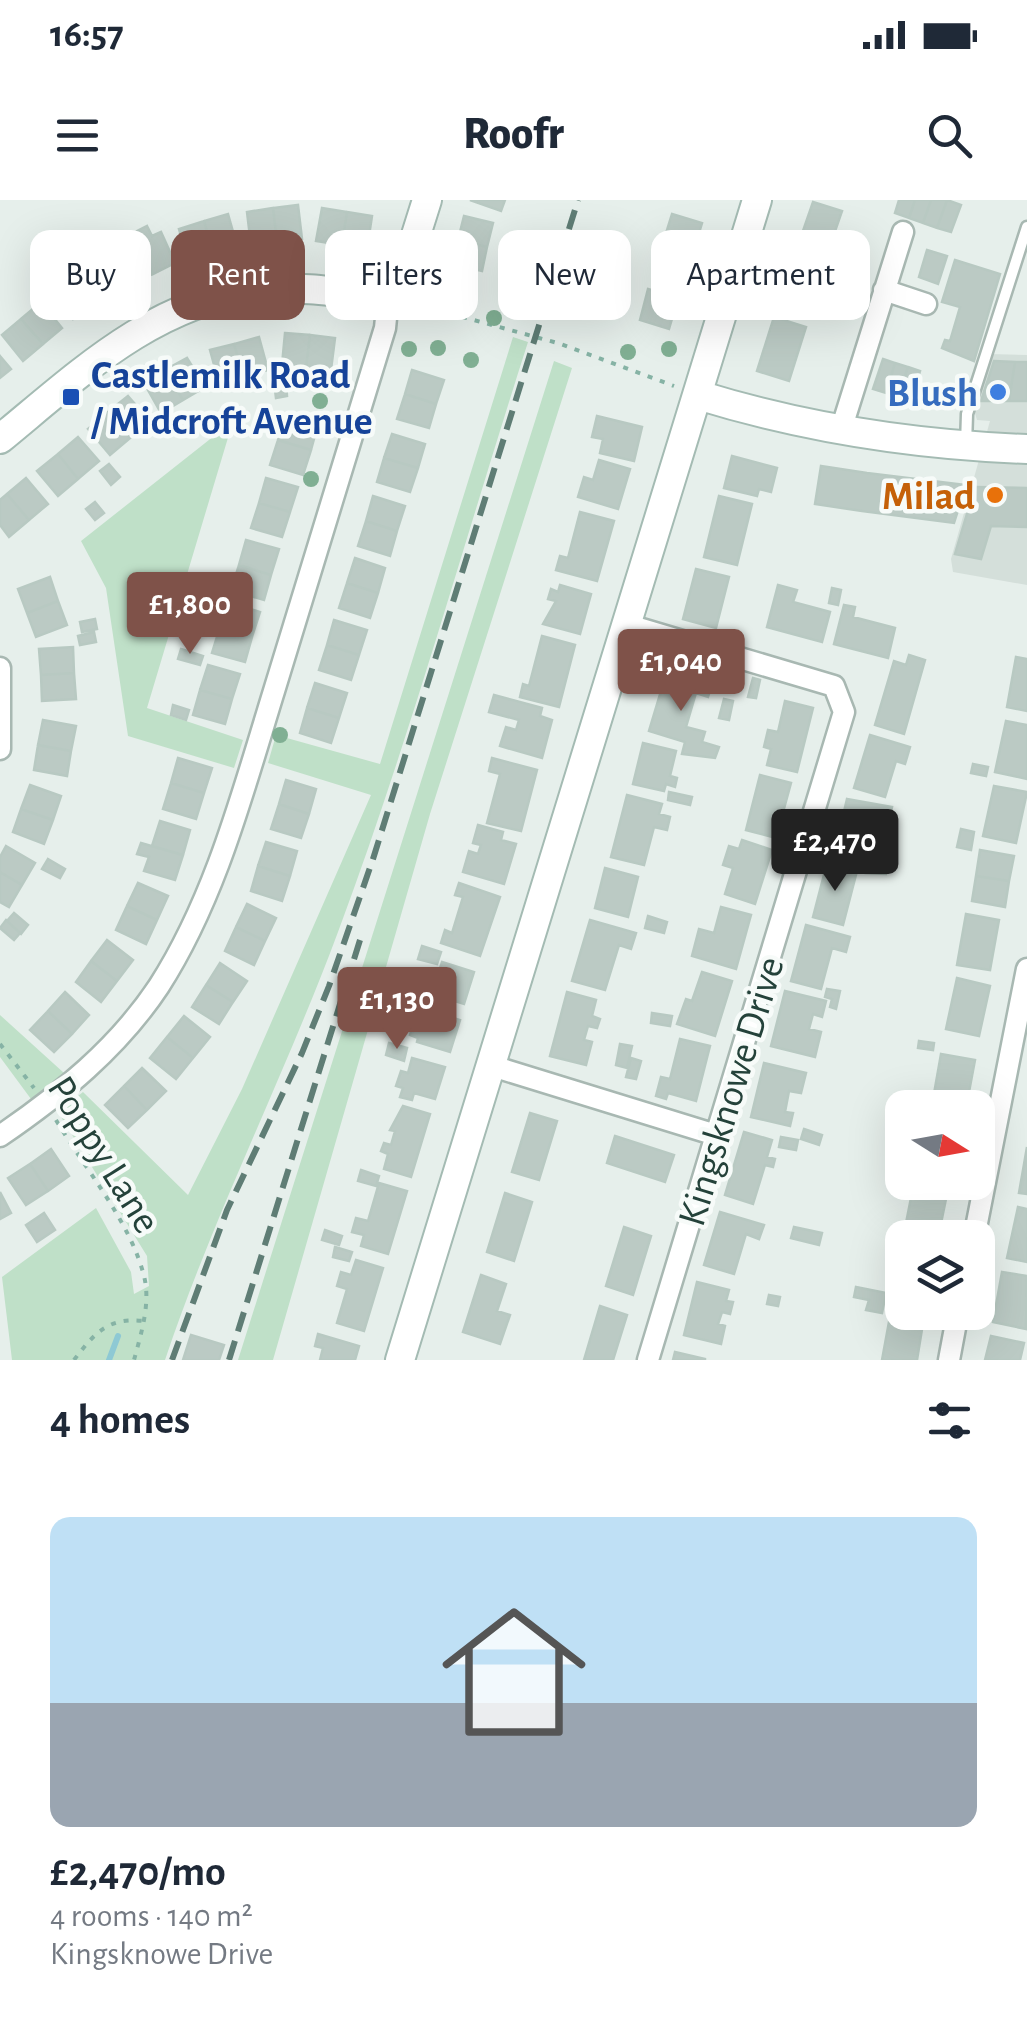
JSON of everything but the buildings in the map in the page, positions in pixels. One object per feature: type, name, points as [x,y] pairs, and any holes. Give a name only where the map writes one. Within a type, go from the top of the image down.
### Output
[{"type":"main road","points":[[418,230],[427,200]]},
{"type":"main road","points":[[400,1360],[757,200]]},
{"type":"main road","points":[[0,439],[117,346],[208,300],[257,290],[325,290]]},
{"type":"main road","points":[[698,395],[762,415],[841,430],[966,446],[1027,449]]},
{"type":"street","points":[[841,430],[903,232]]},
{"type":"street","points":[[884,290],[926,304]]},
{"type":"street","points":[[0,1136],[46,1104],[108,1050],[158,987],[198,914],[252,762],[386,320]]},
{"type":"street","name":"Kingsknowe Drive","points":[[625,624],[834,686],[844,712],[648,1360]]},
{"type":"street","points":[[0,668],[0,749]]},
{"type":"street","points":[[978,1220],[1027,968]]},
{"type":"street","points":[[490,1065],[716,1136]]},
{"type":"street","points":[[949,1360],[955,1330]]},
{"type":"lane","points":[[966,446],[967,414],[1027,227]]},
{"type":"path","points":[[471,320],[561,344],[698,395]]},
{"type":"path","name":"Poppy Lane","points":[[0,1044],[46,1104],[131,1242],[145,1278],[144,1322],[134,1360]]},
{"type":"path","points":[[74,1360],[106,1324],[121,1318],[144,1322]]},
{"type":"shaded area","points":[[989,354],[1027,355],[1027,585],[953,572],[951,559],[990,421],[977,420],[974,410]]},
{"type":"green space","points":[[513,337],[528,342],[389,786],[317,986],[205,1252],[165,1360],[12,1360],[2,1277],[96,1208],[131,1272],[134,1294],[149,1286],[147,1256],[58,1112],[83,1092],[188,1195],[242,1089],[371,795],[268,763],[276,735],[380,764]]},
{"type":"green space","points":[[554,361],[572,368],[430,814],[273,1360],[238,1360]]},
{"type":"green space","points":[[233,421],[147,708],[243,740],[234,768],[128,736],[106,588],[81,541]]},
{"type":"green space","points":[[0,1015],[64,1073],[31,1099],[0,1057]]},
{"type":"waterway","points":[[109,1360],[118,1336]]},
{"type":"railway","points":[[172,1360],[227,1210],[302,1053],[329,986],[373,859],[578,200]]},
{"type":"railway","points":[[229,1360],[360,940]]},
{"type":"place","name":"Blush","points":[[998,392]]},
{"type":"place","name":"Castlemilk Road / Midcroft Avenue","points":[[71,397]]},
{"type":"place","name":"Milad","points":[[995,495]]}]
